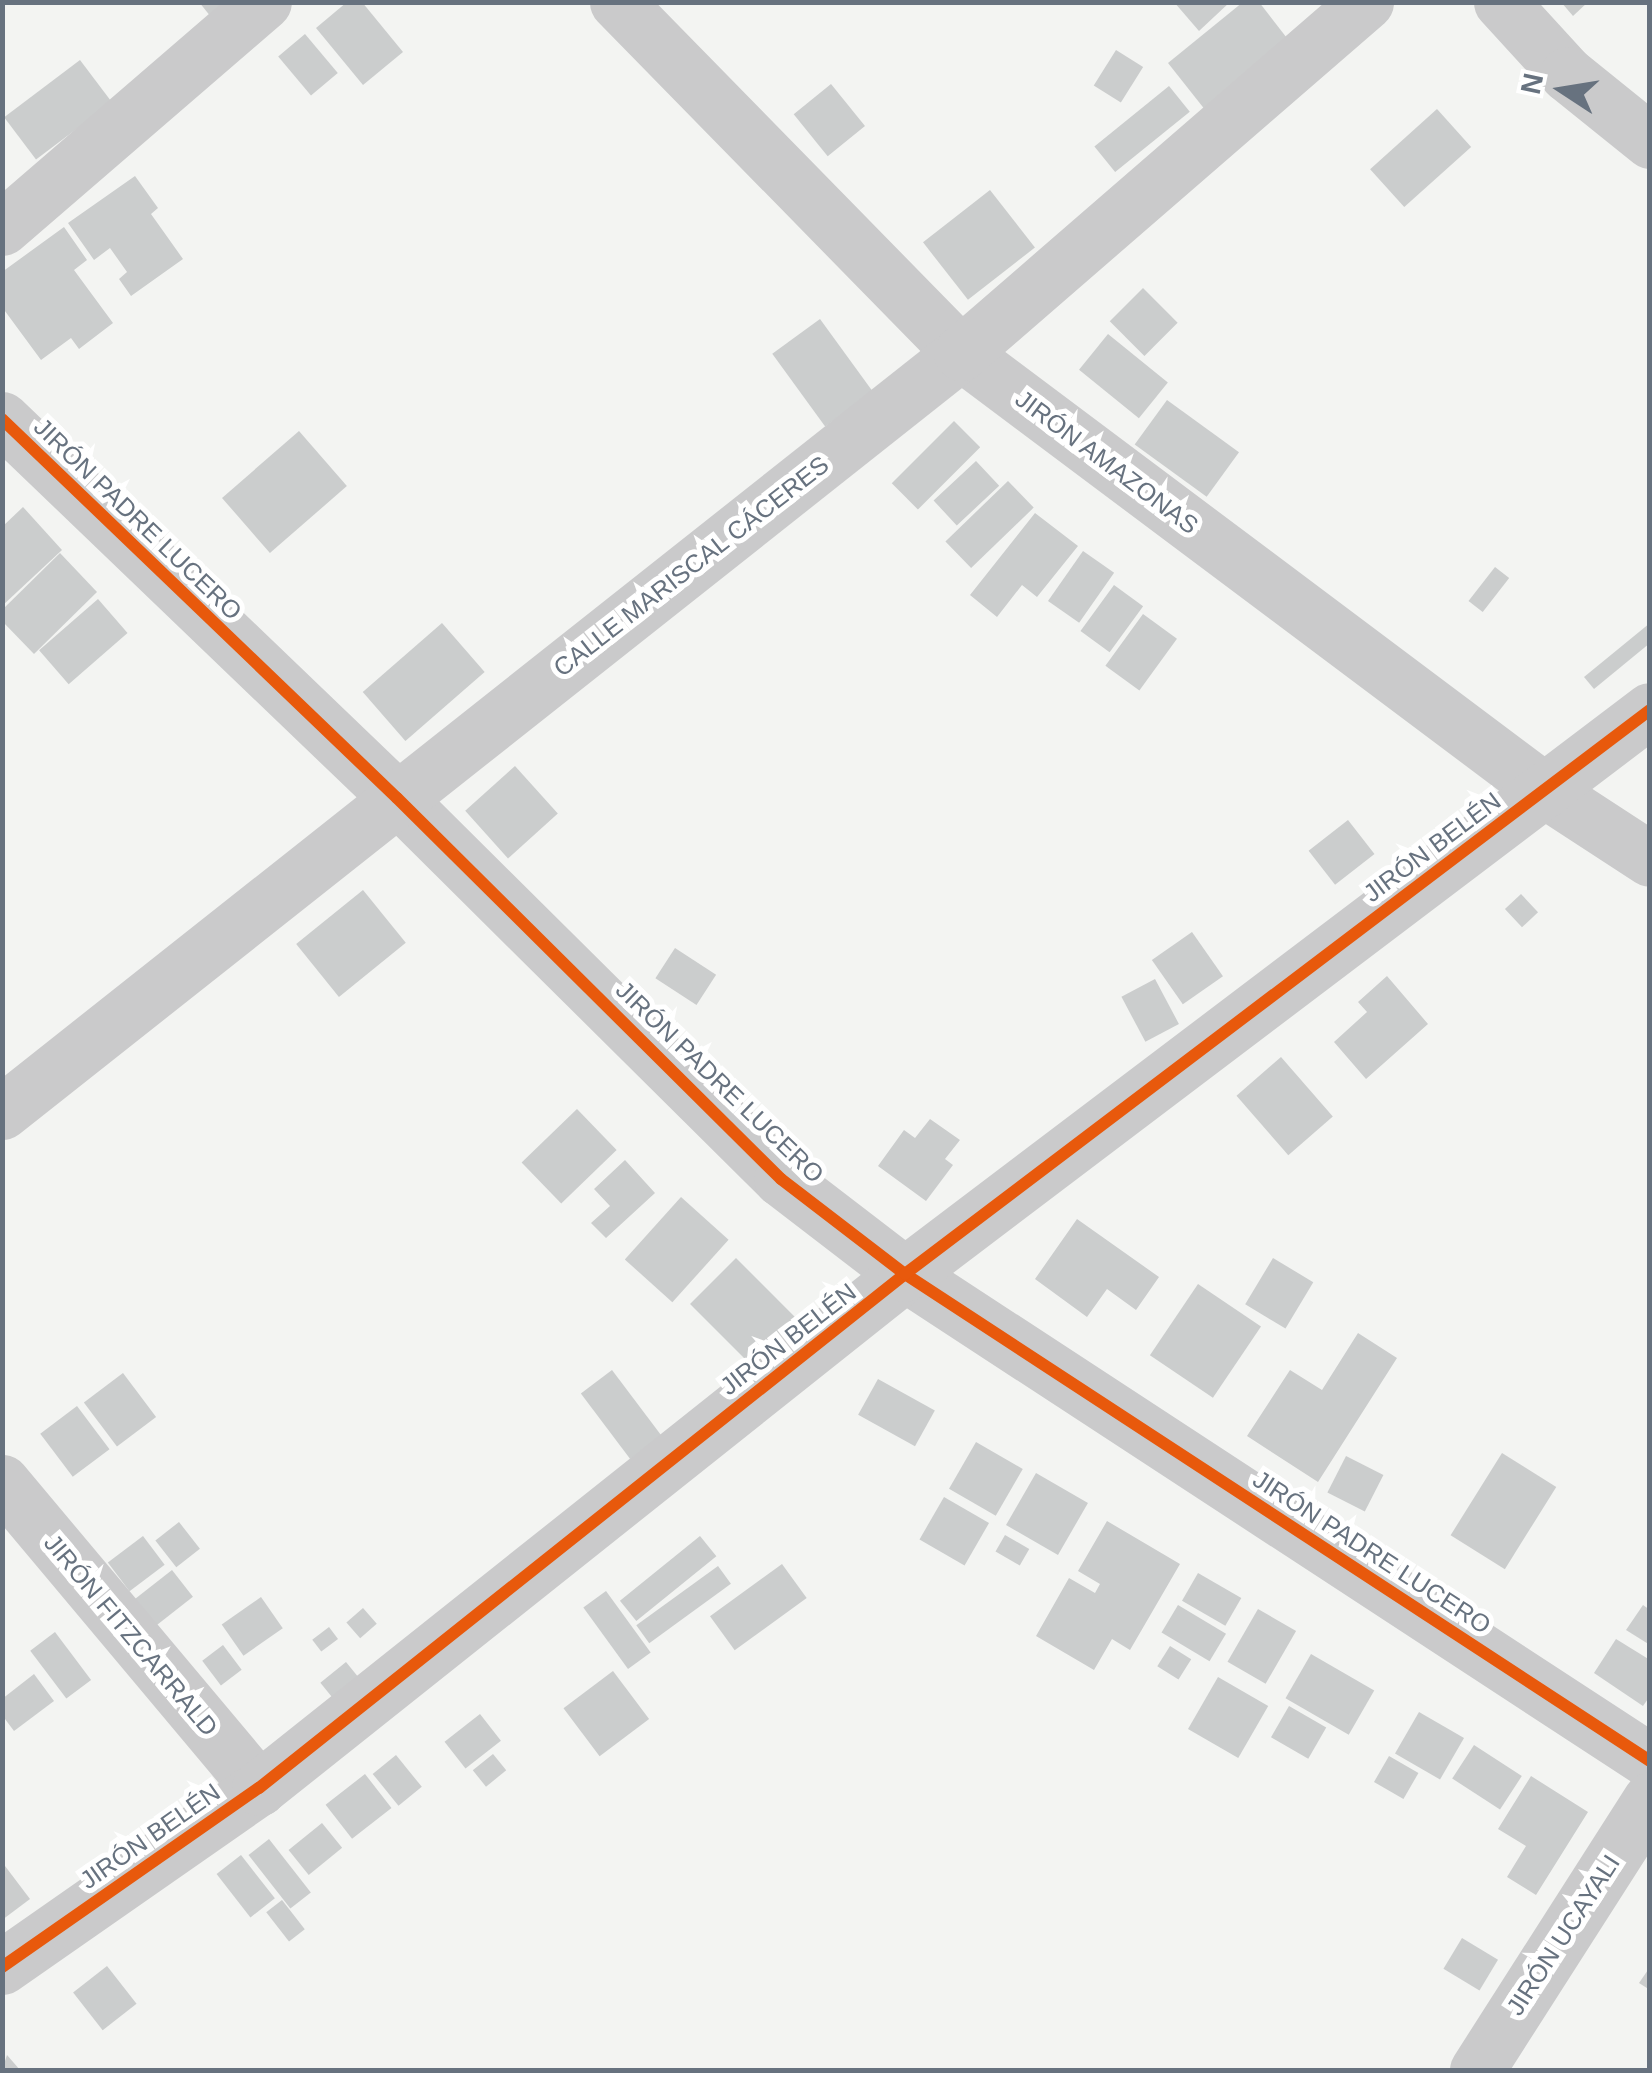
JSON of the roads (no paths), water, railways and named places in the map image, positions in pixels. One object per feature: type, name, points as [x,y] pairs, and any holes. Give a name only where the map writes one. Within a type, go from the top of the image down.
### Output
[{"type":"street","points":[[2,228],[264,2]]},
{"type":"street","name":"JIRÓN AMAZONAS","points":[[617,2],[961,352],[1544,790],[1650,859]]},
{"type":"street","name":"CALLE MARISCAL CÁCERES","points":[[2,1112],[961,352],[1366,2]]},
{"type":"street","points":[[1501,2],[1566,74],[1650,141]]},
{"type":"street","name":"JIRÓN PADRE LUCERO","points":[[2,419],[397,798],[781,1180],[905,1274],[1650,1761]]},
{"type":"street","name":"JIRÓN BELÉN","points":[[2,1967],[259,1788],[905,1274],[1650,710]]},
{"type":"street","name":"JIRÓN FITZCARRALD","points":[[2,1482],[259,1788]]},
{"type":"street","name":"JIRÓN UCAYALI","points":[[1477,2070],[1650,1800]]}]
